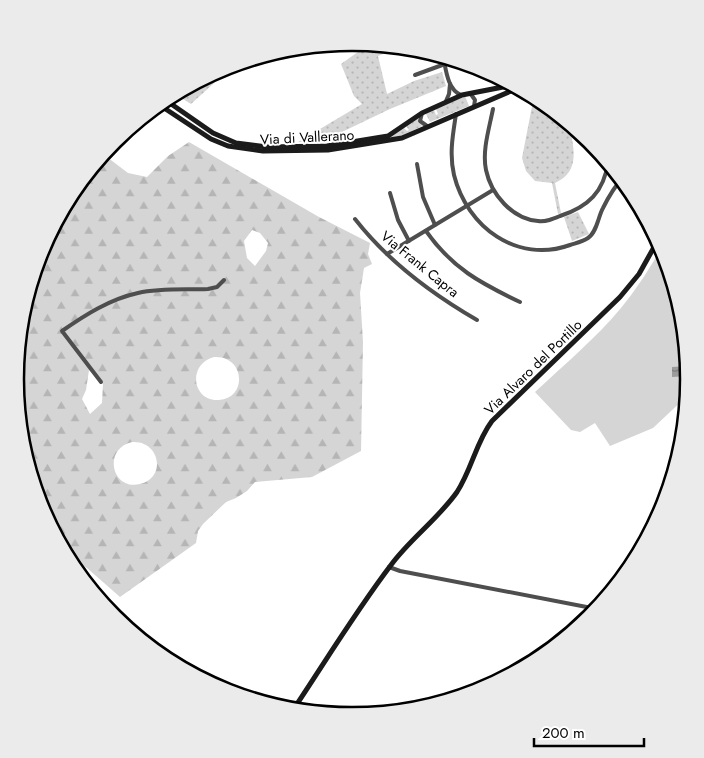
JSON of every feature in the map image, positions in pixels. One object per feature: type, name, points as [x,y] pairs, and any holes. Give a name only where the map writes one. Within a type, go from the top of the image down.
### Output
[{"type":"street","points":[[415,76],[443,64]]},
{"type":"street","points":[[445,64],[450,84],[450,94],[445,103]]},
{"type":"street","points":[[450,84],[456,92],[462,95]]},
{"type":"street","name":"Via di Vallerano","points":[[172,105],[218,136],[240,144],[267,147],[331,146],[380,138],[395,133],[422,113],[462,95],[501,87]]},
{"type":"street","name":"Via di Vallerano","points":[[166,109],[215,141],[235,148],[256,151],[344,149],[402,138],[509,92]]},
{"type":"street","points":[[470,93],[475,100],[474,106]]},
{"type":"street","points":[[493,109],[485,160],[487,173],[493,190],[501,201],[518,214],[532,220],[546,221],[576,210],[591,200],[603,182],[606,171]]},
{"type":"street","points":[[422,113],[420,121],[427,126]]},
{"type":"street","points":[[456,114],[452,146],[453,164],[458,184],[467,206],[483,225],[504,241],[529,250],[551,250],[582,241],[591,236],[603,208],[617,185]]},
{"type":"street","points":[[417,164],[423,197],[435,225]]},
{"type":"street","points":[[387,254],[493,190]]},
{"type":"street","points":[[390,193],[398,220],[409,241]]},
{"type":"street","name":"Via Frank Capra","points":[[355,219],[387,254],[433,291],[477,320]]},
{"type":"street","points":[[426,231],[444,254],[466,274],[520,302]]},
{"type":"street","name":"Via Alvaro del Portillo","points":[[298,702],[389,567],[441,512],[456,492],[468,473],[481,438],[492,421],[620,298],[642,270],[653,249]]},
{"type":"street","points":[[101,382],[62,331],[88,313],[126,296],[154,291],[208,290],[216,287],[224,280]]},
{"type":"street","points":[[389,567],[588,607]]},
{"type":"green space","points":[[359,51],[365,53],[369,51],[386,53],[378,56],[387,94],[414,81],[442,72],[446,86],[390,109],[321,142],[298,142],[362,104],[354,96],[341,64]]},
{"type":"green space","points":[[217,80],[191,104],[182,99]]},
{"type":"green space","points":[[465,96],[469,106],[430,122],[426,114],[434,110],[436,115],[438,114],[436,109]]},
{"type":"green space","points":[[532,105],[571,135],[574,157],[572,165],[564,178],[555,183],[561,213],[558,214],[552,183],[535,181],[526,171],[522,158]]},
{"type":"green space","points":[[418,118],[418,122],[422,126],[402,136],[388,138],[404,128],[407,131],[409,130],[406,126]]},
{"type":"green space","points":[[189,142],[319,217],[370,243],[368,254],[372,264],[364,268],[360,293],[363,342],[361,451],[312,477],[255,482],[247,491],[226,502],[203,524],[198,531],[196,543],[120,597],[82,565],[68,543],[49,505],[41,485],[30,443],[24,400],[24,358],[30,315],[41,273],[58,234],[79,197],[109,159],[128,173],[147,177],[168,156]],"holes":[[[252,230],[260,233],[268,243],[266,251],[255,266],[247,258],[244,241]],[[214,357],[224,358],[232,363],[237,369],[239,377],[235,392],[219,400],[210,399],[203,395],[198,389],[196,382],[200,367],[205,361]],[[89,370],[103,384],[102,403],[90,414],[82,399],[86,390]],[[132,442],[141,443],[149,447],[157,460],[157,468],[154,475],[149,480],[140,484],[130,484],[123,481],[117,476],[114,468],[117,452],[123,446]]]},
{"type":"green space","points":[[578,212],[589,234],[572,241],[564,217]]},
{"type":"green space","points":[[656,257],[663,273],[674,315],[680,358],[680,403],[653,428],[610,446],[595,423],[580,432],[571,430],[535,392],[601,330],[627,301]]},
{"type":"water","points":[[680,366],[680,377],[672,377],[672,367]]}]
